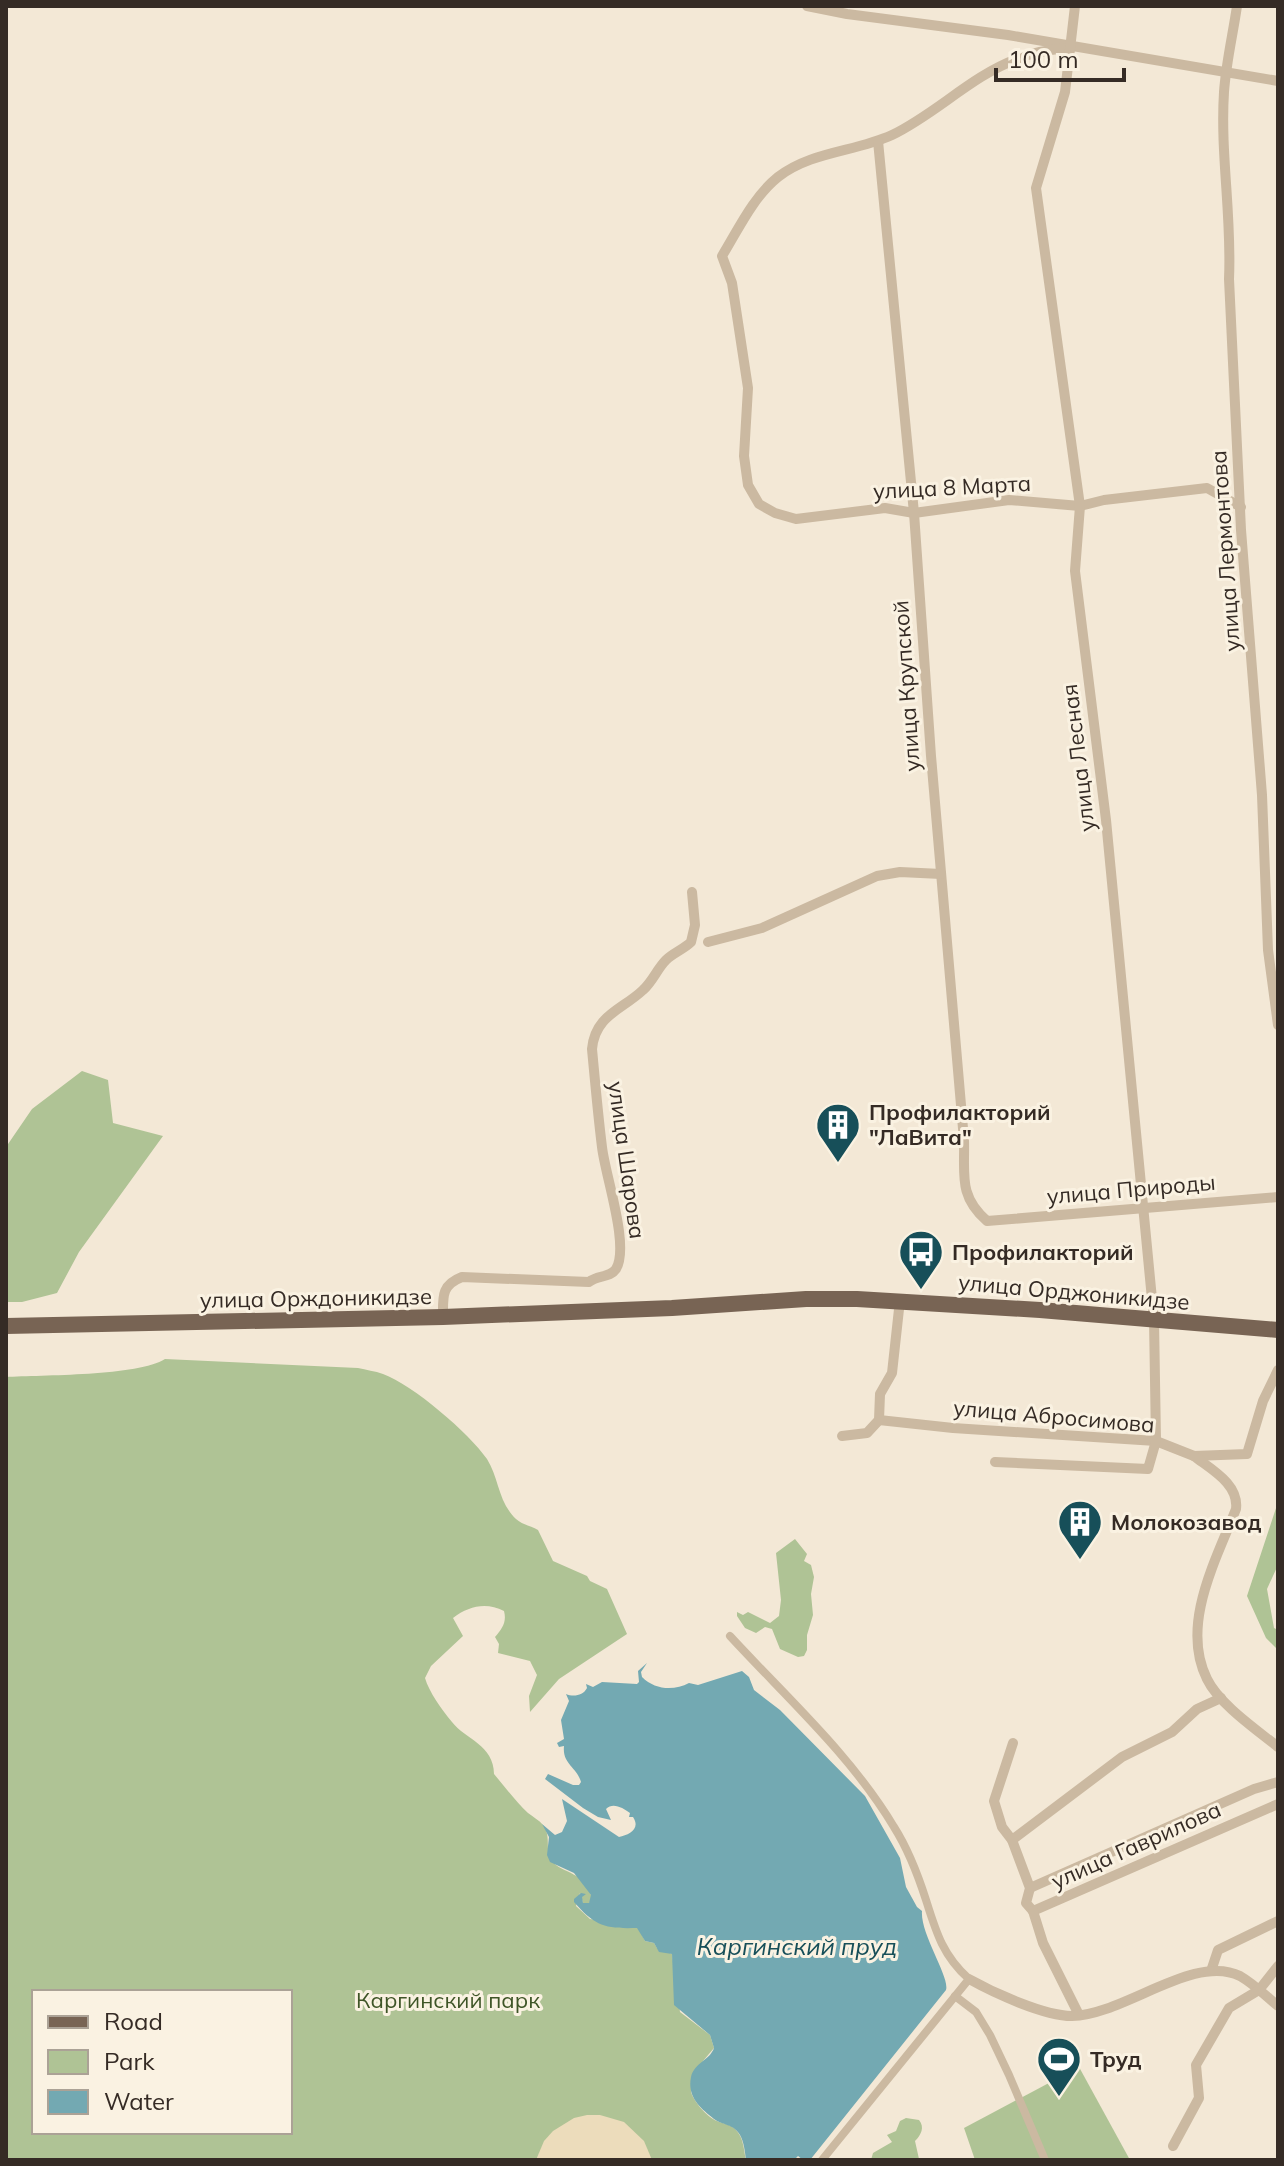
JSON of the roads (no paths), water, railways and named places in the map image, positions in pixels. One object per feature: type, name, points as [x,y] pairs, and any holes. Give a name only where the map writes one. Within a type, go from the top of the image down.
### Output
[{"type":"main road","name":"улица Орджоникидзе","points":[[626,1308],[806,1299],[900,1300],[1278,1330]]},
{"type":"main road","name":"улица Орждоникидзе","points":[[6,1326],[443,1317],[626,1308]]},
{"type":"street","points":[[807,6],[1008,35],[1278,81]]},
{"type":"street","name":"улица Лесная","points":[[995,1462],[1148,1469],[1156,1441],[1154,1320],[1106,820],[1075,571],[1080,506],[1036,188],[1062,104],[1075,6]]},
{"type":"street","name":"улица Лермонтова","points":[[1237,6],[1226,73],[1224,150],[1230,226],[1229,279],[1241,507],[1262,795],[1268,950],[1278,1025]]},
{"type":"street","points":[[878,141],[1016,59],[1071,48]]},
{"type":"street","name":"улица 8 Марта","points":[[878,141],[830,153],[780,176],[757,200],[722,256],[732,283],[748,388],[744,456],[748,485],[759,504],[796,519],[885,508],[914,513],[1009,500],[1080,506],[1104,500],[1207,488],[1241,507]]},
{"type":"street","name":"улица Крупской","points":[[878,141],[914,513],[966,1194],[975,1210],[987,1221]]},
{"type":"street","points":[[708,942],[762,928],[877,876],[900,872],[941,874]]},
{"type":"street","name":"улица Шарова","points":[[443,1317],[443,1293],[449,1284],[462,1277],[589,1282],[594,1277],[615,1270],[619,1259],[619,1234],[602,1150],[592,1049],[594,1037],[605,1017],[643,990],[667,960],[691,942],[695,925],[692,892]]},
{"type":"street","name":"улица Природы","points":[[987,1221],[1278,1197]]},
{"type":"street","points":[[842,1436],[867,1433],[879,1420],[880,1394],[892,1373],[900,1300]]},
{"type":"street","name":"улица Абросимова","points":[[879,1420],[1156,1441],[1194,1456],[1247,1454],[1263,1401],[1278,1370]]},
{"type":"street","points":[[1194,1456],[1230,1485],[1237,1497],[1236,1509],[1207,1585],[1198,1627],[1198,1651],[1207,1681],[1221,1698],[1278,1747]]},
{"type":"street","points":[[730,1636],[847,1762],[881,1806],[905,1846],[941,1947],[969,1979],[1037,2010],[1055,2015],[1079,2015],[1115,2007],[1197,1971],[1211,1971],[1237,1975],[1278,2006]]},
{"type":"street","points":[[1012,1840],[1122,1757],[1172,1732],[1197,1709],[1221,1698]]},
{"type":"street","name":"улица Гаврилова","points":[[1013,1743],[994,1801],[1002,1827],[1012,1840],[1030,1888],[1026,1903],[1033,1911],[1278,1804]]},
{"type":"street","name":"улица Гаврилова","points":[[1030,1888],[1254,1789],[1278,1782]]},
{"type":"street","points":[[1033,1911],[1043,1943],[1079,2015]]},
{"type":"street","points":[[1211,1971],[1218,1950],[1278,1921]]},
{"type":"street","points":[[1173,2146],[1199,2098],[1196,2065],[1229,2008],[1259,1990],[1278,1966]]},
{"type":"street","points":[[822,2160],[969,1979]]},
{"type":"street","points":[[955,1996],[976,2012],[990,2035],[1045,2160]]},
{"type":"water","name":"Каргинский пруд","points":[[647,1663],[641,1672],[642,1677],[653,1685],[665,1688],[689,1683],[698,1685],[742,1671],[749,1677],[754,1690],[780,1710],[865,1796],[900,1858],[906,1887],[922,1911],[925,1931],[944,1975],[946,1990],[810,2160],[798,2156],[794,2160],[746,2160],[737,2131],[714,2119],[693,2096],[691,2077],[695,2068],[714,2048],[710,2035],[674,2005],[672,1954],[659,1952],[654,1943],[645,1941],[637,1928],[609,1927],[588,1916],[574,1899],[581,1893],[586,1894],[582,1897],[583,1903],[589,1903],[591,1895],[574,1873],[550,1862],[547,1855],[549,1837],[542,1824],[555,1835],[562,1832],[567,1821],[562,1799],[619,1837],[635,1828],[633,1817],[629,1817],[630,1813],[624,1809],[612,1806],[606,1809],[611,1820],[598,1817],[545,1779],[548,1774],[573,1785],[581,1782],[565,1757],[564,1746],[559,1747],[557,1743],[564,1739],[561,1720],[569,1701],[566,1694],[580,1694],[587,1688],[586,1684],[593,1687],[602,1682],[637,1684],[638,1671]]},
{"type":"place","name":"Профилакторий \"ЛаВита\"","points":[[838,1164]]},
{"type":"place","name":"Профилакторий","points":[[921,1291]]},
{"type":"place","name":"Молокозавод","points":[[1080,1561]]},
{"type":"place","name":"Труд","points":[[1059,2098]]},
{"type":"park label","name":"Каргинский парк","points":[[448,2000]]}]
